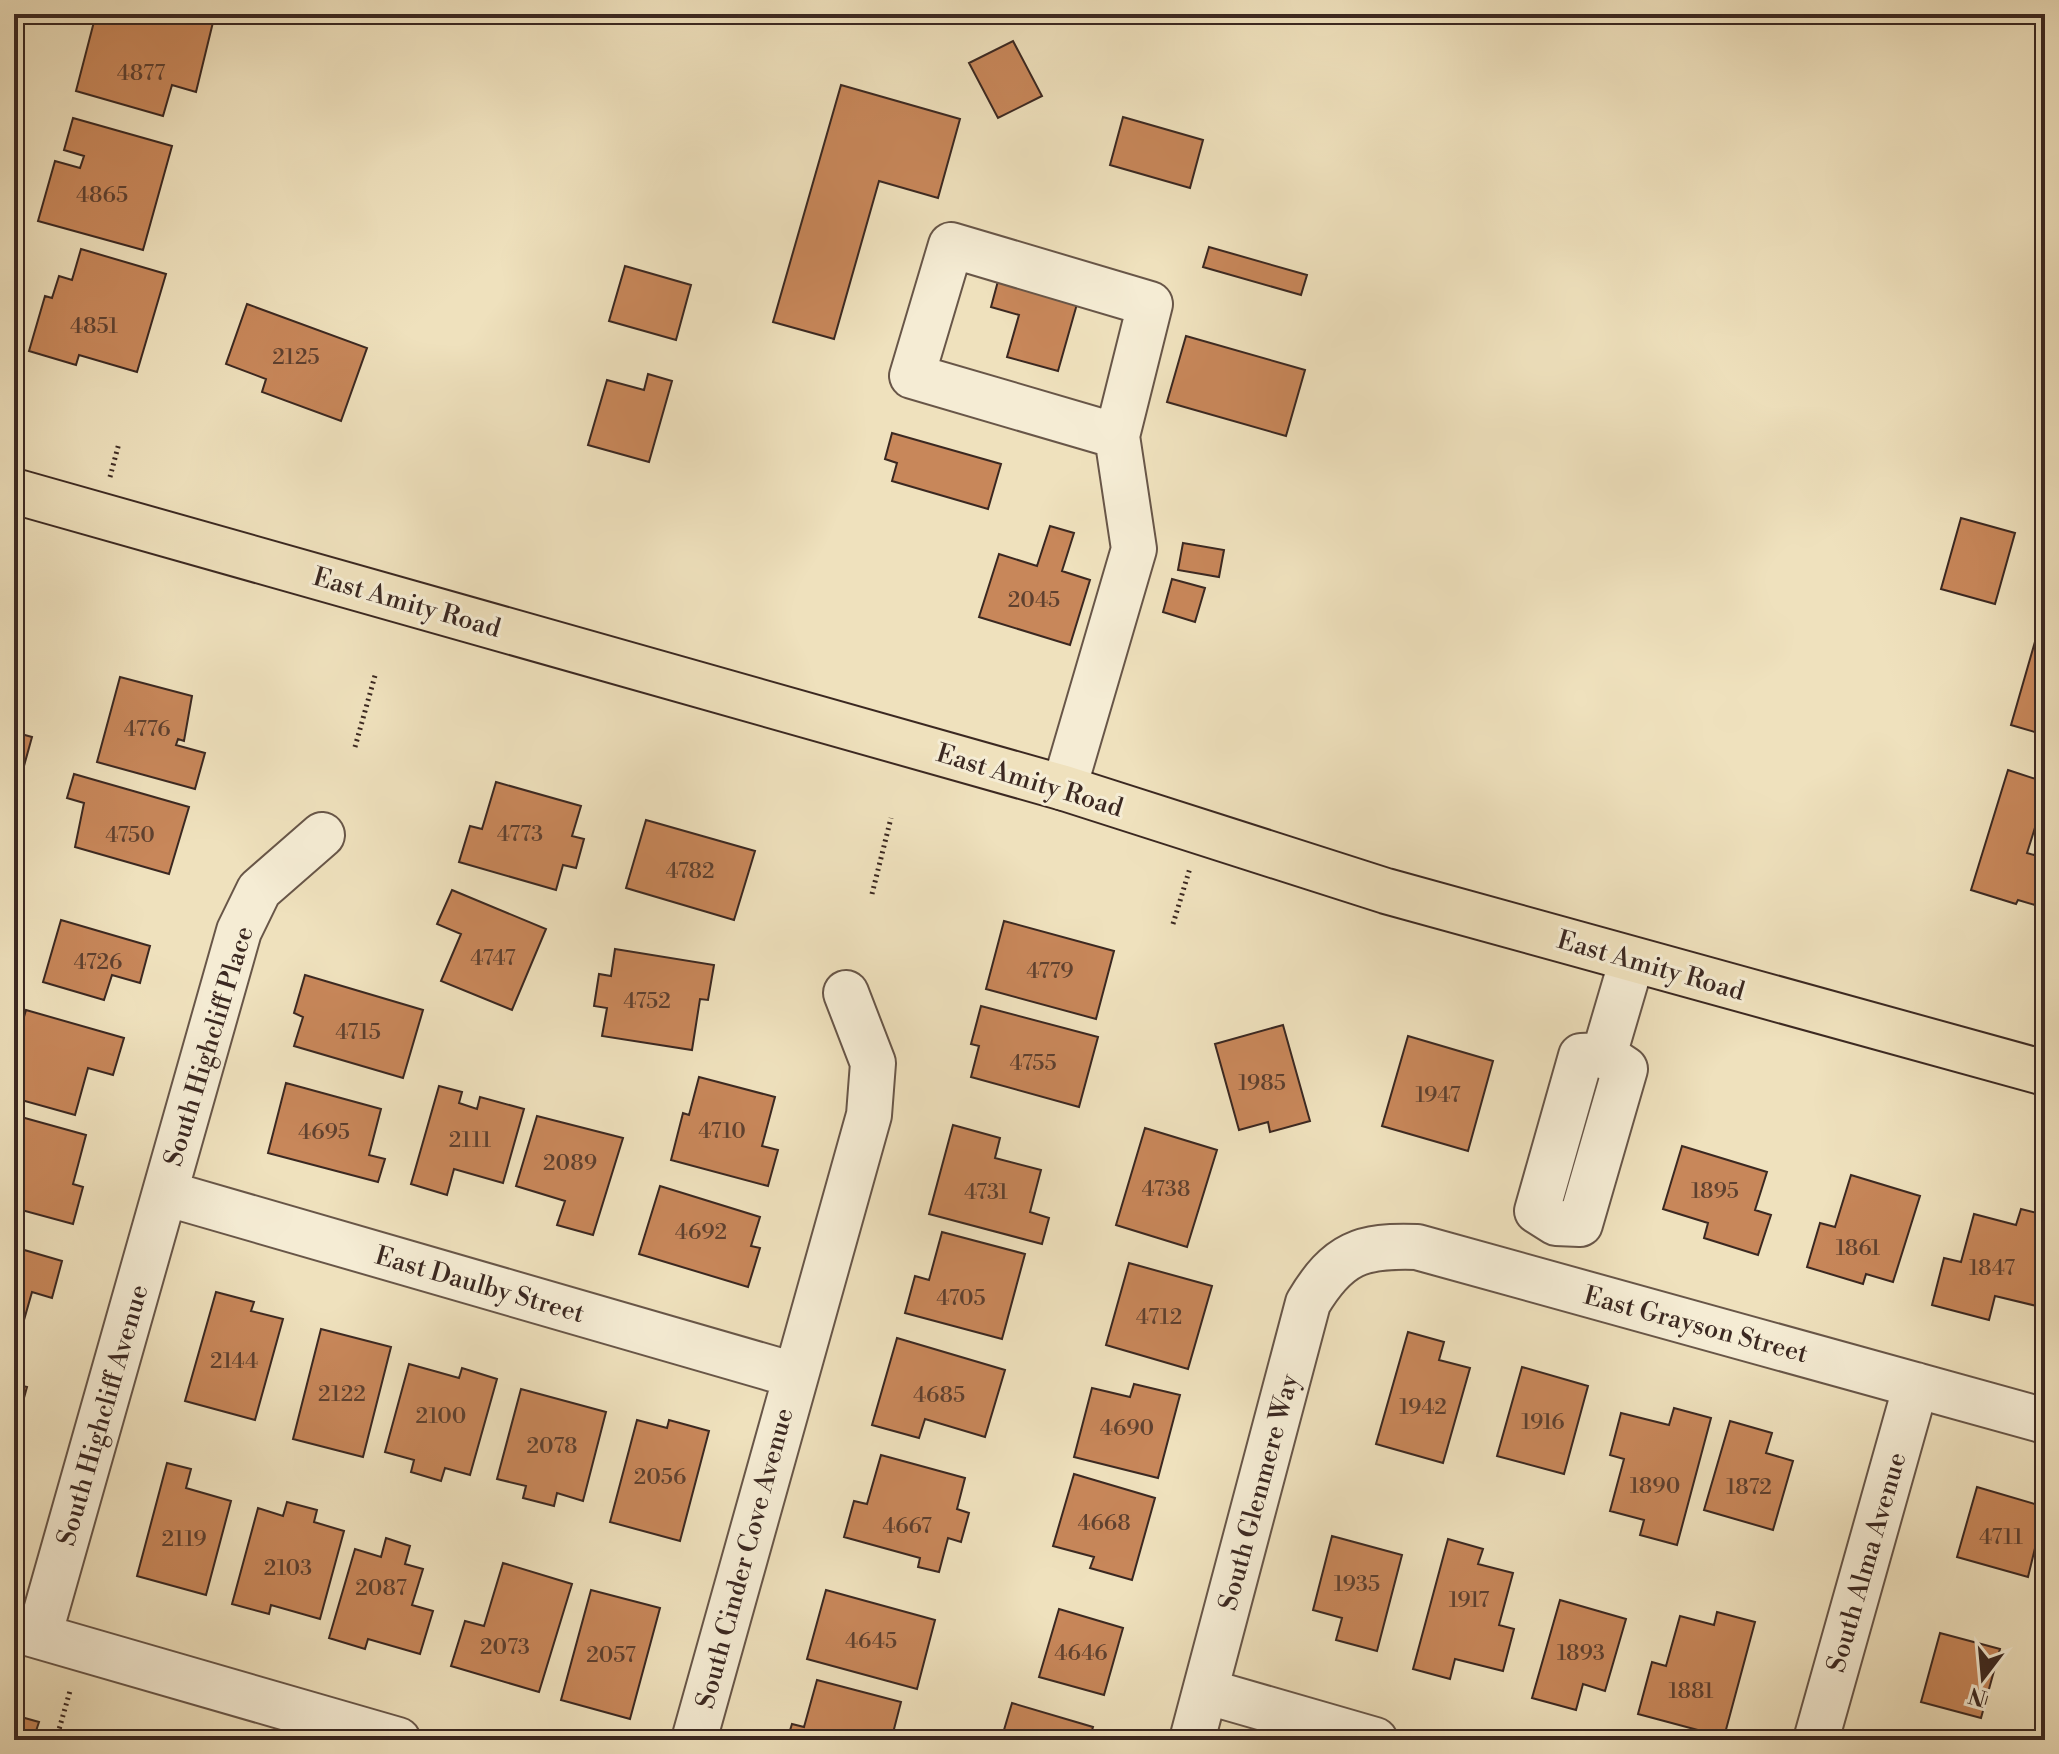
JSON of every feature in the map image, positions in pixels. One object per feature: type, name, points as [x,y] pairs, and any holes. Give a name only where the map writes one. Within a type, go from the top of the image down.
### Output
[{"type":"main road","name":"East Amity Road","points":[[14,491],[1064,788],[1200,834],[1632,960],[2045,1073]]},
{"type":"street","points":[[1064,788],[1134,549],[1117,436],[1150,304],[951,245],[912,376],[1117,436]]},
{"type":"street","name":"South Highcliff Place","points":[[165,1193],[239,931],[259,890],[322,835]]},
{"type":"street","points":[[1539,1281],[1556,1223],[1537,1211],[1581,1056],[1604,1055],[1632,960]]},
{"type":"street","name":"South Cinder Cove Avenue","points":[[694,1740],[869,1115],[873,1063],[846,993]]},
{"type":"street","name":"East Daulby Street","points":[[165,1193],[794,1375]]},
{"type":"street","name":"South Highcliff Avenue","points":[[26,1633],[165,1193]]},
{"type":"street","name":"East Grayson Street","points":[[1347,1256],[1379,1246],[1417,1247],[2045,1421]]},
{"type":"street","name":"South Glenmere Way","points":[[1192,1740],[1308,1303],[1323,1278],[1347,1256]]},
{"type":"street","name":"South Alma Avenue","points":[[1816,1740],[1916,1385]]},
{"type":"street","points":[[26,1633],[398,1740]]},
{"type":"street","points":[[1205,1691],[1375,1740]]},
{"type":"path","points":[[355,747],[376,672]]},
{"type":"path","points":[[872,894],[891,818]]},
{"type":"path","points":[[1173,924],[1200,834]]},
{"type":"path","points":[[56,1740],[70,1691]]},
{"type":"building","points":[[96,14],[215,14],[196,92],[172,85],[163,116],[76,91]]},
{"type":"building","points":[[1013,41],[1042,96],[998,118],[969,63]]},
{"type":"building","points":[[841,85],[960,119],[938,198],[879,181],[834,339],[773,322]]},
{"type":"building","points":[[1123,117],[1203,140],[1190,188],[1110,165]]},
{"type":"building","points":[[73,118],[172,146],[143,250],[38,221],[55,161],[80,168],[84,156],[64,150]]},
{"type":"building","points":[[1209,247],[1307,275],[1301,295],[1203,267]]},
{"type":"building","points":[[81,249],[166,274],[137,372],[79,355],[76,365],[29,351],[45,296],[52,298],[59,276],[72,280]]},
{"type":"building","points":[[625,266],[691,285],[676,340],[609,321]]},
{"type":"building","points":[[998,281],[1077,304],[1058,371],[1007,357],[1019,315],[991,307]]},
{"type":"building","points":[[247,304],[367,348],[341,421],[262,392],[266,379],[226,364]]},
{"type":"building","points":[[1186,336],[1305,370],[1286,436],[1167,402]]},
{"type":"building","points":[[648,374],[672,381],[649,462],[588,445],[607,380],[644,390]]},
{"type":"building","points":[[892,433],[1001,464],[988,509],[892,481],[897,463],[885,459]]},
{"type":"building","points":[[1961,518],[2015,533],[1995,604],[1941,589]]},
{"type":"building","points":[[1050,526],[1074,533],[1062,571],[1090,580],[1070,645],[979,617],[999,554],[1037,566]]},
{"type":"building","points":[[1183,543],[1224,550],[1219,577],[1178,570]]},
{"type":"building","points":[[1172,579],[1205,588],[1195,622],[1163,612]]},
{"type":"building","points":[[2045,607],[2045,735],[2011,725]]},
{"type":"building","points":[[120,677],[192,696],[184,741],[178,739],[176,745],[205,753],[195,789],[97,762]]},
{"type":"building","points":[[14,732],[32,737],[14,802]]},
{"type":"building","points":[[2008,770],[2045,782],[2045,796],[2027,853],[2045,858],[2045,908],[2018,900],[2016,904],[1971,890]]},
{"type":"building","points":[[74,774],[189,807],[169,874],[75,847],[84,803],[67,798]]},
{"type":"building","points":[[496,782],[581,806],[572,836],[584,839],[576,868],[563,865],[556,890],[459,862],[470,826],[482,829]]},
{"type":"building","points":[[646,820],[755,851],[734,920],[626,888]]},
{"type":"building","points":[[452,890],[546,929],[512,1010],[441,981],[461,934],[437,924]]},
{"type":"building","points":[[61,920],[150,946],[140,983],[112,975],[104,1000],[43,982]]},
{"type":"building","points":[[1004,921],[1114,951],[1096,1019],[986,989]]},
{"type":"building","points":[[615,949],[714,965],[708,1000],[700,999],[692,1050],[602,1036],[607,1008],[594,1006],[599,974],[611,976]]},
{"type":"building","points":[[305,975],[423,1010],[403,1078],[294,1046],[303,1017],[294,1013]]},
{"type":"building","points":[[981,1006],[1098,1037],[1079,1107],[971,1077],[979,1046],[971,1044]]},
{"type":"building","points":[[26,1010],[124,1038],[113,1075],[88,1068],[75,1115],[14,1098],[14,1051]]},
{"type":"building","points":[[1283,1025],[1310,1121],[1270,1132],[1268,1122],[1239,1130],[1215,1044]]},
{"type":"building","points":[[1408,1036],[1493,1061],[1468,1151],[1382,1126]]},
{"type":"building","points":[[699,1077],[775,1097],[762,1146],[778,1150],[768,1186],[671,1160],[683,1113],[689,1115]]},
{"type":"building","points":[[286,1083],[381,1109],[369,1155],[385,1159],[378,1182],[268,1153]]},
{"type":"building","points":[[439,1086],[462,1092],[459,1103],[477,1109],[480,1097],[524,1109],[503,1183],[454,1169],[447,1195],[411,1184]]},
{"type":"building","points":[[14,1115],[86,1135],[73,1184],[83,1187],[73,1224],[14,1208]]},
{"type":"building","points":[[537,1116],[623,1138],[593,1235],[557,1225],[565,1201],[516,1186]]},
{"type":"building","points":[[953,1125],[1000,1138],[995,1158],[1041,1170],[1030,1212],[1049,1218],[1042,1244],[929,1214]]},
{"type":"building","points":[[1145,1128],[1217,1150],[1187,1247],[1116,1225]]},
{"type":"building","points":[[1682,1146],[1767,1172],[1755,1210],[1771,1215],[1758,1255],[1704,1238],[1708,1223],[1663,1209]]},
{"type":"building","points":[[1851,1175],[1920,1196],[1893,1282],[1866,1274],[1863,1284],[1807,1267],[1820,1223],[1835,1227]]},
{"type":"building","points":[[660,1186],[760,1217],[751,1246],[760,1248],[748,1287],[639,1254]]},
{"type":"building","points":[[2021,1209],[2045,1215],[2045,1254],[2040,1272],[2045,1274],[2045,1308],[1995,1296],[1989,1320],[1932,1305],[1944,1258],[1961,1262],[1974,1214],[2016,1225]]},
{"type":"building","points":[[942,1232],[1025,1254],[1002,1339],[905,1313],[915,1276],[929,1280]]},
{"type":"building","points":[[14,1247],[62,1261],[52,1298],[32,1292],[18,1341],[14,1340]]},
{"type":"building","points":[[1129,1263],[1212,1286],[1188,1369],[1106,1345]]},
{"type":"building","points":[[216,1292],[254,1302],[251,1311],[283,1319],[255,1420],[185,1401]]},
{"type":"building","points":[[321,1329],[391,1347],[363,1457],[293,1439]]},
{"type":"building","points":[[1408,1332],[1444,1342],[1439,1360],[1470,1368],[1443,1463],[1376,1444]]},
{"type":"building","points":[[897,1338],[1005,1370],[985,1437],[925,1419],[919,1438],[872,1425]]},
{"type":"building","points":[[409,1364],[459,1378],[462,1368],[497,1379],[470,1475],[445,1468],[441,1481],[411,1472],[414,1460],[385,1452]]},
{"type":"building","points":[[1522,1367],[1588,1386],[1564,1474],[1497,1456]]},
{"type":"building","points":[[14,1384],[27,1387],[14,1434]]},
{"type":"building","points":[[1134,1384],[1180,1395],[1158,1478],[1074,1457],[1092,1388],[1130,1397]]},
{"type":"building","points":[[521,1389],[606,1412],[583,1501],[557,1493],[554,1506],[523,1498],[526,1486],[497,1479]]},
{"type":"building","points":[[1674,1408],[1711,1418],[1677,1545],[1640,1535],[1644,1520],[1610,1511],[1624,1459],[1610,1455],[1621,1413],[1669,1425]]},
{"type":"building","points":[[637,1420],[667,1428],[669,1420],[709,1431],[680,1541],[610,1522]]},
{"type":"building","points":[[1730,1421],[1772,1433],[1766,1453],[1793,1461],[1773,1530],[1704,1510]]},
{"type":"building","points":[[881,1455],[965,1478],[957,1509],[969,1513],[961,1542],[948,1538],[939,1572],[918,1567],[920,1558],[844,1537],[854,1501],[867,1504]]},
{"type":"building","points":[[167,1463],[191,1469],[186,1488],[231,1501],[206,1595],[137,1576]]},
{"type":"building","points":[[1074,1474],[1155,1498],[1132,1580],[1090,1568],[1094,1557],[1053,1546]]},
{"type":"building","points":[[1977,1487],[2045,1507],[2028,1577],[1957,1557]]},
{"type":"building","points":[[287,1502],[317,1510],[314,1522],[344,1531],[320,1619],[271,1605],[269,1614],[232,1604],[258,1508],[283,1516]]},
{"type":"building","points":[[1332,1536],[1402,1555],[1377,1651],[1336,1640],[1342,1618],[1313,1610]]},
{"type":"building","points":[[386,1538],[410,1546],[405,1564],[423,1569],[412,1605],[433,1611],[420,1654],[368,1639],[365,1649],[329,1638],[355,1549],[381,1557]]},
{"type":"building","points":[[1448,1539],[1483,1549],[1478,1564],[1513,1573],[1499,1625],[1514,1629],[1503,1671],[1455,1659],[1450,1679],[1413,1669]]},
{"type":"building","points":[[503,1563],[572,1584],[539,1692],[451,1666],[465,1621],[484,1626]]},
{"type":"building","points":[[591,1590],[660,1608],[630,1719],[561,1700]]},
{"type":"building","points":[[826,1590],[935,1620],[917,1689],[807,1659]]},
{"type":"building","points":[[1560,1600],[1626,1619],[1605,1691],[1583,1684],[1576,1710],[1532,1698]]},
{"type":"building","points":[[1059,1609],[1123,1628],[1104,1695],[1039,1677]]},
{"type":"building","points":[[1717,1612],[1755,1622],[1724,1737],[1638,1714],[1652,1662],[1666,1666],[1680,1616],[1714,1625]]},
{"type":"building","points":[[1940,1633],[2000,1649],[1981,1718],[1921,1702]]},
{"type":"building","points":[[817,1680],[901,1702],[893,1733],[906,1736],[905,1740],[787,1740],[792,1724],[804,1727]]},
{"type":"building","points":[[1012,1703],[1093,1727],[1089,1740],[1001,1740]]},
{"type":"building","points":[[14,1715],[39,1722],[33,1740],[14,1740]]}]
